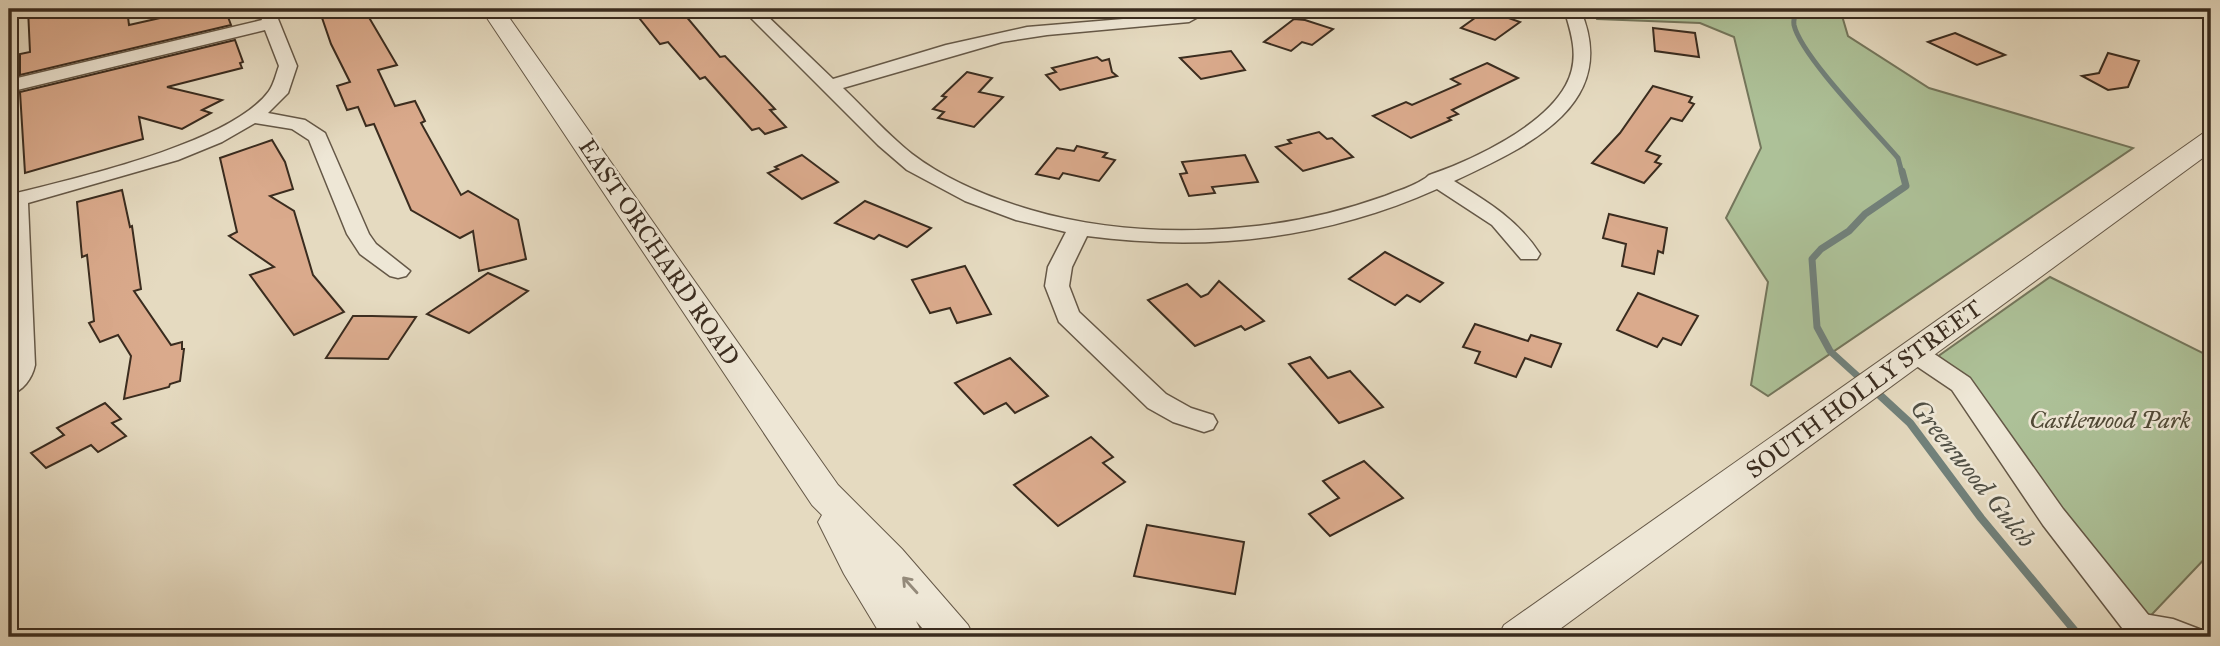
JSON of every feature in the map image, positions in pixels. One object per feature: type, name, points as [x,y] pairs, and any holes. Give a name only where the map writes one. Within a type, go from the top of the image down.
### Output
[{"type":"street","name":"EAST ORCHARD ROAD","points":[[492,9],[825,495],[858,563],[904,637]]},
{"type":"street","points":[[751,9],[904,158],[923,172],[1003,208],[1080,227],[1179,236],[1263,232],[1355,213],[1436,179],[1522,138],[1540,126],[1567,100],[1577,83],[1584,56],[1581,29],[1572,9]]},
{"type":"street","points":[[9,86],[268,16],[288,65],[288,75],[280,93],[253,117],[180,152],[13,200],[22,365],[15,389]]},
{"type":"street","points":[[830,86],[956,47],[1006,36],[1052,29],[1189,17]]},
{"type":"street","points":[[253,117],[298,124],[318,137],[358,234],[368,249],[398,271]]},
{"type":"street","name":"SOUTH HOLLY STREET","points":[[1518,637],[2211,140]]},
{"type":"street","points":[[1436,179],[1499,219],[1513,231],[1529,254]]},
{"type":"street","points":[[1080,227],[1060,267],[1057,286],[1068,316],[1157,401],[1182,415],[1204,422]]},
{"type":"street","points":[[1907,359],[1961,384],[2053,517],[2139,628]]},
{"type":"street","name":"EAST ORCHARD ROAD","points":[[825,495],[895,568],[954,637]]},
{"type":"lane","points":[[2139,628],[2173,626],[2201,637]]},
{"type":"green space","points":[[1646,9],[1840,9],[1848,36],[1929,88],[2133,148],[1768,396],[1751,385],[1768,282],[1726,218],[1761,148],[1734,37],[1700,23],[1597,19],[1593,12]]},
{"type":"green space","name":"Castlewood Park","points":[[2050,277],[2211,357],[2211,552],[2139,628],[1930,362]]},
{"type":"building","points":[[28,9],[127,9],[129,25],[200,9],[225,9],[231,25],[20,75],[20,54],[30,52]]},
{"type":"building","points":[[319,9],[364,9],[397,65],[378,70],[395,106],[415,101],[425,121],[421,123],[461,195],[468,191],[518,220],[526,259],[479,271],[473,231],[460,238],[411,210],[374,124],[366,126],[358,107],[347,110],[337,86],[350,82],[331,44]]},
{"type":"building","points":[[632,9],[680,9],[720,57],[725,56],[775,109],[770,110],[786,127],[765,134],[759,128],[752,130],[705,77],[700,79],[668,42],[660,44]]},
{"type":"building","points":[[1486,10],[1520,22],[1495,40],[1461,28]]},
{"type":"building","points":[[1294,19],[1333,29],[1312,45],[1302,42],[1291,51],[1264,42]]},
{"type":"building","points":[[1653,28],[1695,33],[1699,57],[1655,51]]},
{"type":"building","points":[[1955,33],[2005,55],[1977,65],[1928,42]]},
{"type":"building","points":[[235,40],[243,62],[240,63],[242,68],[167,87],[222,100],[202,110],[211,113],[182,129],[139,117],[143,139],[25,173],[20,92]]},
{"type":"building","points":[[1231,51],[1245,70],[1201,79],[1180,58]]},
{"type":"building","points":[[2108,53],[2139,61],[2128,87],[2108,90],[2082,76],[2099,73]]},
{"type":"building","points":[[1097,57],[1102,61],[1109,59],[1112,72],[1117,76],[1060,90],[1046,75],[1056,72],[1052,68]]},
{"type":"building","points":[[1487,63],[1518,78],[1452,110],[1458,114],[1448,118],[1451,120],[1411,138],[1373,116],[1406,102],[1412,105],[1460,84],[1451,79]]},
{"type":"building","points":[[967,72],[992,78],[979,92],[1003,97],[974,127],[938,118],[944,112],[933,109],[946,97],[942,96]]},
{"type":"building","points":[[1653,86],[1692,97],[1689,102],[1694,104],[1682,121],[1671,118],[1646,151],[1660,156],[1655,162],[1661,164],[1644,183],[1592,163],[1620,133]]},
{"type":"building","points":[[1319,132],[1327,139],[1332,138],[1353,157],[1303,171],[1276,147],[1291,143],[1288,140]]},
{"type":"building","points":[[272,140],[285,162],[293,189],[270,196],[294,211],[313,275],[344,312],[294,335],[250,275],[274,267],[229,236],[237,232],[220,158]]},
{"type":"building","points":[[1077,146],[1107,153],[1103,157],[1115,160],[1099,181],[1063,173],[1059,179],[1036,174],[1057,148],[1074,151]]},
{"type":"building","points":[[802,155],[838,182],[802,199],[768,173]]},
{"type":"building","points":[[1245,155],[1258,182],[1212,187],[1215,193],[1189,196],[1180,174],[1187,173],[1182,162]]},
{"type":"building","points":[[122,190],[130,227],[132,226],[141,289],[134,291],[171,345],[182,342],[184,349],[180,381],[170,384],[169,387],[124,399],[131,356],[118,335],[100,342],[89,323],[94,321],[87,255],[82,257],[77,202]]},
{"type":"building","points":[[865,201],[931,228],[907,247],[879,235],[874,239],[835,223]]},
{"type":"building","points":[[1609,214],[1667,228],[1663,253],[1658,251],[1654,274],[1622,266],[1626,244],[1603,238]]},
{"type":"building","points":[[1385,252],[1443,283],[1420,302],[1407,295],[1395,305],[1349,279]]},
{"type":"building","points":[[965,266],[991,314],[957,323],[950,308],[930,313],[912,280]]},
{"type":"building","points":[[488,273],[528,291],[469,333],[427,314]]},
{"type":"building","points":[[1219,281],[1264,321],[1245,330],[1241,326],[1195,346],[1148,300],[1187,284],[1201,297],[1208,294]]},
{"type":"building","points":[[1638,293],[1698,316],[1681,345],[1663,338],[1657,347],[1617,330]]},
{"type":"building","points":[[353,316],[416,317],[388,359],[326,358]]},
{"type":"building","points":[[1475,324],[1528,341],[1531,335],[1561,344],[1551,367],[1525,358],[1516,377],[1475,363],[1480,352],[1463,347]]},
{"type":"building","points":[[1310,357],[1328,378],[1350,371],[1383,407],[1339,423],[1289,364]]},
{"type":"building","points":[[1010,358],[1048,396],[1015,413],[1006,403],[984,414],[955,383]]},
{"type":"building","points":[[105,403],[121,419],[112,423],[126,436],[98,452],[91,445],[46,468],[31,453],[64,435],[57,428]]},
{"type":"building","points":[[1091,437],[1113,457],[1103,463],[1125,482],[1058,526],[1014,485]]},
{"type":"building","points":[[1364,461],[1403,498],[1330,536],[1309,514],[1339,498],[1323,481]]},
{"type":"building","points":[[1147,525],[1244,542],[1235,594],[1134,576]]},
{"type":"waterway","name":"Greenwood Gulch","points":[[1797,9],[1794,25],[1799,38],[1840,93],[1898,158],[1902,173]]},
{"type":"waterway","name":"Greenwood Gulch","points":[[1863,381],[1830,351],[1817,327],[1812,259],[1821,249],[1849,231],[1865,214],[1906,186],[1902,171]]},
{"type":"waterway","name":"Greenwood Gulch","points":[[1872,388],[1910,423],[1981,518],[2080,637]]}]
